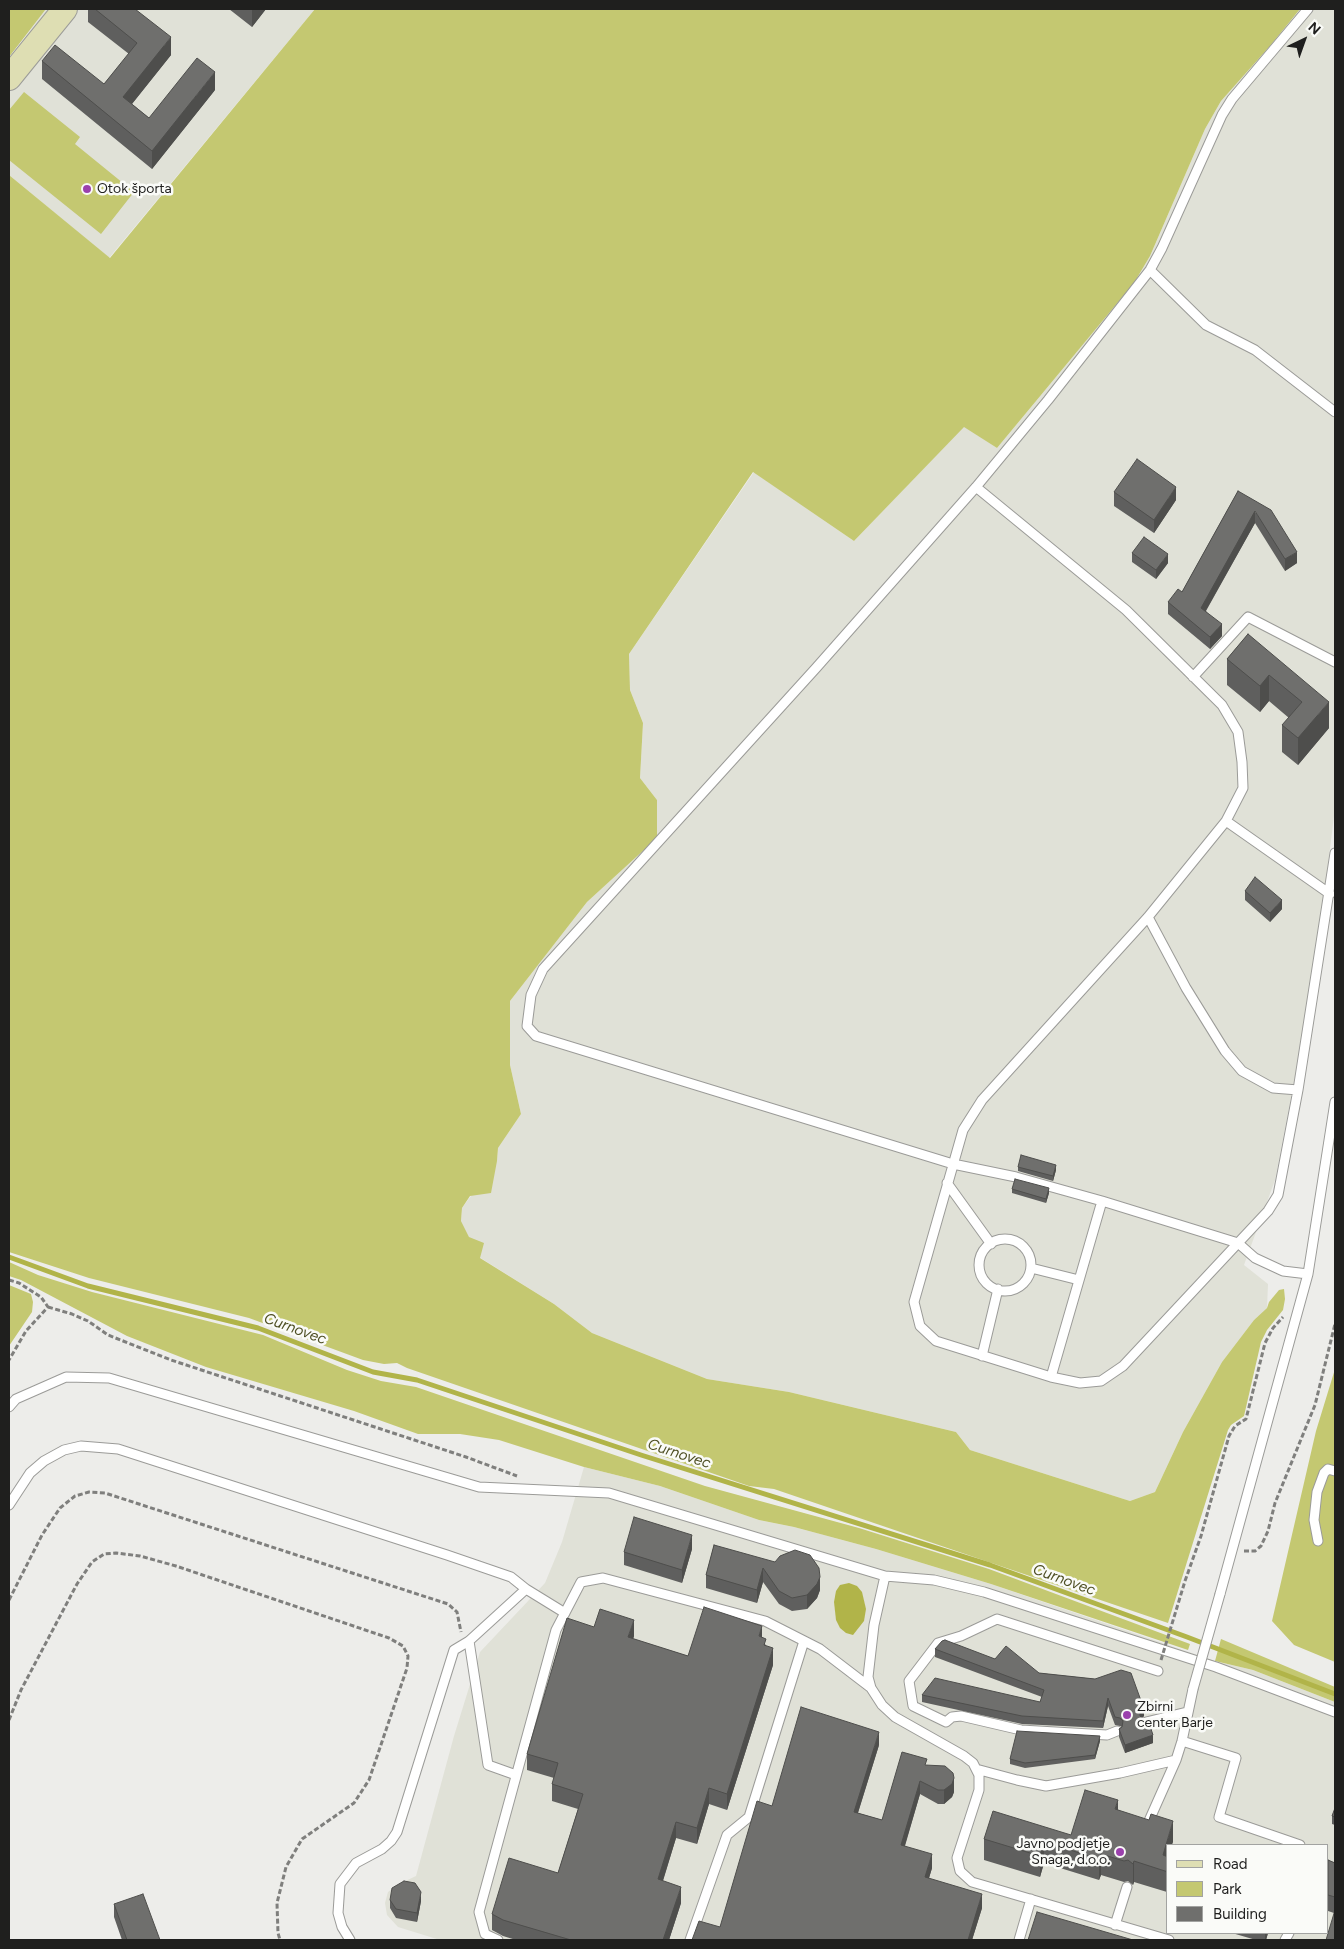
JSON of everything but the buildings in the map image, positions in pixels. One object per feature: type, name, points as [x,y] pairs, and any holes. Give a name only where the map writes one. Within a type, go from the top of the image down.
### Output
[{"type":"street","points":[[9,78],[65,9]]},
{"type":"lane","points":[[1308,9],[1232,99],[1222,115],[1162,248],[1150,270],[1048,400],[976,487],[816,668],[543,969],[531,995],[527,1026],[536,1036],[952,1164],[1016,1177],[1102,1201],[1238,1243],[1255,1258],[1269,1265],[1284,1271],[1308,1274]]},
{"type":"lane","points":[[1150,270],[1206,325],[1255,350],[1335,412]]},
{"type":"lane","points":[[976,487],[1126,610],[1222,705],[1238,732],[1243,788],[1226,821],[1148,917],[982,1100],[964,1130],[952,1164],[914,1302],[920,1326],[936,1341],[1050,1377],[1080,1383],[1101,1381],[1123,1366],[1268,1211],[1278,1195],[1298,1090],[1335,853]]},
{"type":"lane","points":[[1193,677],[1248,617],[1335,662]]},
{"type":"lane","points":[[1226,821],[1330,894]]},
{"type":"lane","points":[[1148,917],[1191,996],[1225,1050],[1242,1071],[1273,1088],[1298,1090]]},
{"type":"lane","points":[[1143,1832],[1176,1760],[1182,1741],[1193,1689],[1308,1274],[1335,1102]]},
{"type":"lane","points":[[947,1183],[990,1244]]},
{"type":"lane","points":[[1050,1377],[1102,1201]]},
{"type":"lane","points":[[998,1240],[1015,1241],[1027,1251],[1031,1268],[1029,1275],[1020,1286],[1005,1291],[984,1280],[981,1273],[981,1256],[990,1244],[998,1240]]},
{"type":"lane","points":[[1031,1268],[1079,1280]]},
{"type":"lane","points":[[982,1356],[998,1289]]},
{"type":"lane","points":[[9,1407],[16,1398],[66,1377],[109,1378],[479,1487],[610,1494],[885,1576],[934,1580],[1017,1602],[1216,1667],[1335,1712]]},
{"type":"lane","points":[[9,1504],[30,1473],[44,1460],[64,1450],[82,1446],[118,1449],[511,1577],[526,1589],[565,1613]]},
{"type":"lane","points":[[1318,1541],[1314,1520],[1317,1492],[1324,1473],[1328,1469],[1335,1471]]},
{"type":"lane","points":[[885,1576],[874,1624],[868,1677],[871,1688],[882,1705],[896,1717],[964,1756],[979,1775],[979,1790],[957,1858],[960,1872],[972,1882],[1169,1940]]},
{"type":"lane","points":[[498,1940],[485,1934],[479,1912],[556,1630],[581,1582],[603,1578],[764,1622],[820,1649],[871,1688]]},
{"type":"lane","points":[[350,1940],[342,1927],[338,1913],[340,1884],[356,1863],[382,1849],[397,1832],[454,1650],[465,1643],[526,1589]]},
{"type":"lane","points":[[1117,1731],[1107,1735],[1021,1730],[961,1716],[952,1717],[946,1722],[913,1706],[909,1681],[938,1643],[961,1636],[997,1620],[1158,1671]]},
{"type":"lane","points":[[690,1940],[727,1835],[749,1817],[804,1641]]},
{"type":"lane","points":[[465,1643],[488,1765],[516,1776]]},
{"type":"lane","points":[[1146,1722],[1187,1712]]},
{"type":"lane","points":[[1182,1741],[1236,1758],[1219,1817],[1297,1844]]},
{"type":"lane","points":[[976,1769],[1046,1786],[1120,1773],[1176,1760]]},
{"type":"lane","points":[[1115,1924],[1127,1886]]},
{"type":"lane","points":[[1019,1940],[1031,1899]]},
{"type":"path","points":[[9,1280],[19,1283],[41,1297],[48,1307],[72,1314],[88,1321],[108,1335],[171,1360],[466,1457],[522,1478]]},
{"type":"path","points":[[9,1360],[26,1331],[48,1307]]},
{"type":"path","points":[[1161,1660],[1201,1536],[1232,1430],[1246,1419],[1265,1342],[1273,1328],[1286,1313]]},
{"type":"path","points":[[1233,1550],[1255,1551],[1261,1546],[1268,1531],[1275,1503],[1285,1476],[1315,1405],[1335,1324]]},
{"type":"path","points":[[9,1600],[42,1535],[60,1508],[75,1496],[89,1492],[105,1493],[448,1604],[457,1612],[465,1643]]},
{"type":"path","points":[[9,1720],[22,1690],[77,1584],[92,1562],[104,1554],[116,1553],[140,1556],[176,1566],[389,1638],[403,1646],[408,1656],[407,1668],[369,1780],[354,1803],[302,1839],[286,1867],[278,1903],[278,1933],[280,1940]]},
{"type":"shaded area","points":[[46,9],[315,9],[109,258],[9,175],[9,58]]},
{"type":"shaded area","points":[[1300,9],[1335,9],[1335,808],[1325,889],[1295,1076],[1275,1180],[1244,1265],[1268,1284],[1267,1308],[1254,1320],[1222,1362],[1183,1432],[1155,1492],[1130,1501],[970,1450],[956,1432],[789,1392],[707,1379],[592,1333],[554,1304],[479,1257],[461,1221],[462,1208],[497,1161],[498,1148],[521,1114],[510,1065],[510,1001],[587,902],[657,838],[657,800],[640,778],[643,723],[630,690],[629,654],[754,472],[854,541],[964,426],[997,448],[1134,283],[1150,256],[1205,129],[1221,101]]},
{"type":"shaded area","points":[[584,1467],[660,1486],[759,1520],[794,1527],[876,1549],[991,1584],[1215,1661],[1253,1670],[1335,1702],[1335,1940],[440,1940],[398,1927],[387,1915],[385,1903],[388,1892],[397,1885],[416,1876],[454,1736],[480,1652],[545,1583],[562,1542]]},
{"type":"shaded area","points":[[849,1583],[857,1586],[862,1592],[866,1609],[864,1621],[853,1635],[846,1633],[840,1628],[836,1620],[834,1602],[836,1591],[840,1585]]},
{"type":"green space","points":[[9,9],[46,9],[9,57]]},
{"type":"green space","points":[[315,9],[1300,9],[1221,101],[1205,129],[1150,256],[1134,283],[997,448],[964,427],[854,541],[753,472],[629,654],[630,690],[643,723],[640,778],[657,800],[657,838],[587,902],[510,1001],[510,1065],[521,1114],[498,1148],[491,1193],[470,1196],[462,1208],[461,1221],[469,1237],[484,1243],[480,1258],[554,1304],[592,1333],[707,1379],[789,1392],[956,1432],[970,1450],[1130,1501],[1155,1492],[1183,1432],[1222,1362],[1254,1320],[1267,1308],[1269,1302],[1279,1290],[1284,1289],[1283,1310],[1267,1330],[1261,1342],[1244,1416],[1231,1425],[1228,1430],[1168,1623],[774,1489],[749,1486],[397,1363],[384,1364],[363,1360],[249,1318],[89,1278],[9,1252],[9,175],[110,258]]},
{"type":"green space","points":[[24,92],[80,137],[75,144],[134,192],[101,234],[9,160],[9,110]]},
{"type":"green space","points":[[9,1262],[38,1275],[92,1292],[263,1335],[347,1370],[381,1381],[416,1387],[705,1486],[859,1528],[989,1569],[1190,1644],[1188,1650],[991,1584],[876,1549],[794,1527],[759,1520],[660,1486],[584,1467],[499,1440],[460,1434],[418,1434],[354,1411],[206,1367],[127,1336],[21,1280],[9,1276]]},
{"type":"green space","points":[[9,1285],[31,1294],[33,1302],[32,1312],[9,1346]]},
{"type":"green space","points":[[1335,1369],[1335,1662],[1294,1645],[1272,1621],[1316,1431]]},
{"type":"green space","points":[[1221,1639],[1335,1687],[1335,1702],[1253,1670],[1215,1661]]},
{"type":"waterway","name":"Curnovec","points":[[9,1257],[88,1286],[258,1328],[373,1372],[417,1380],[641,1455],[990,1565],[1187,1637],[1335,1694]]},
{"type":"place","name":"Otok športa","points":[[87,189]]},
{"type":"place","name":"Zbirni center Barje","points":[[1127,1715]]},
{"type":"place","name":"Javno podjetje Snaga, d.o.o.","points":[[1120,1852]]}]
